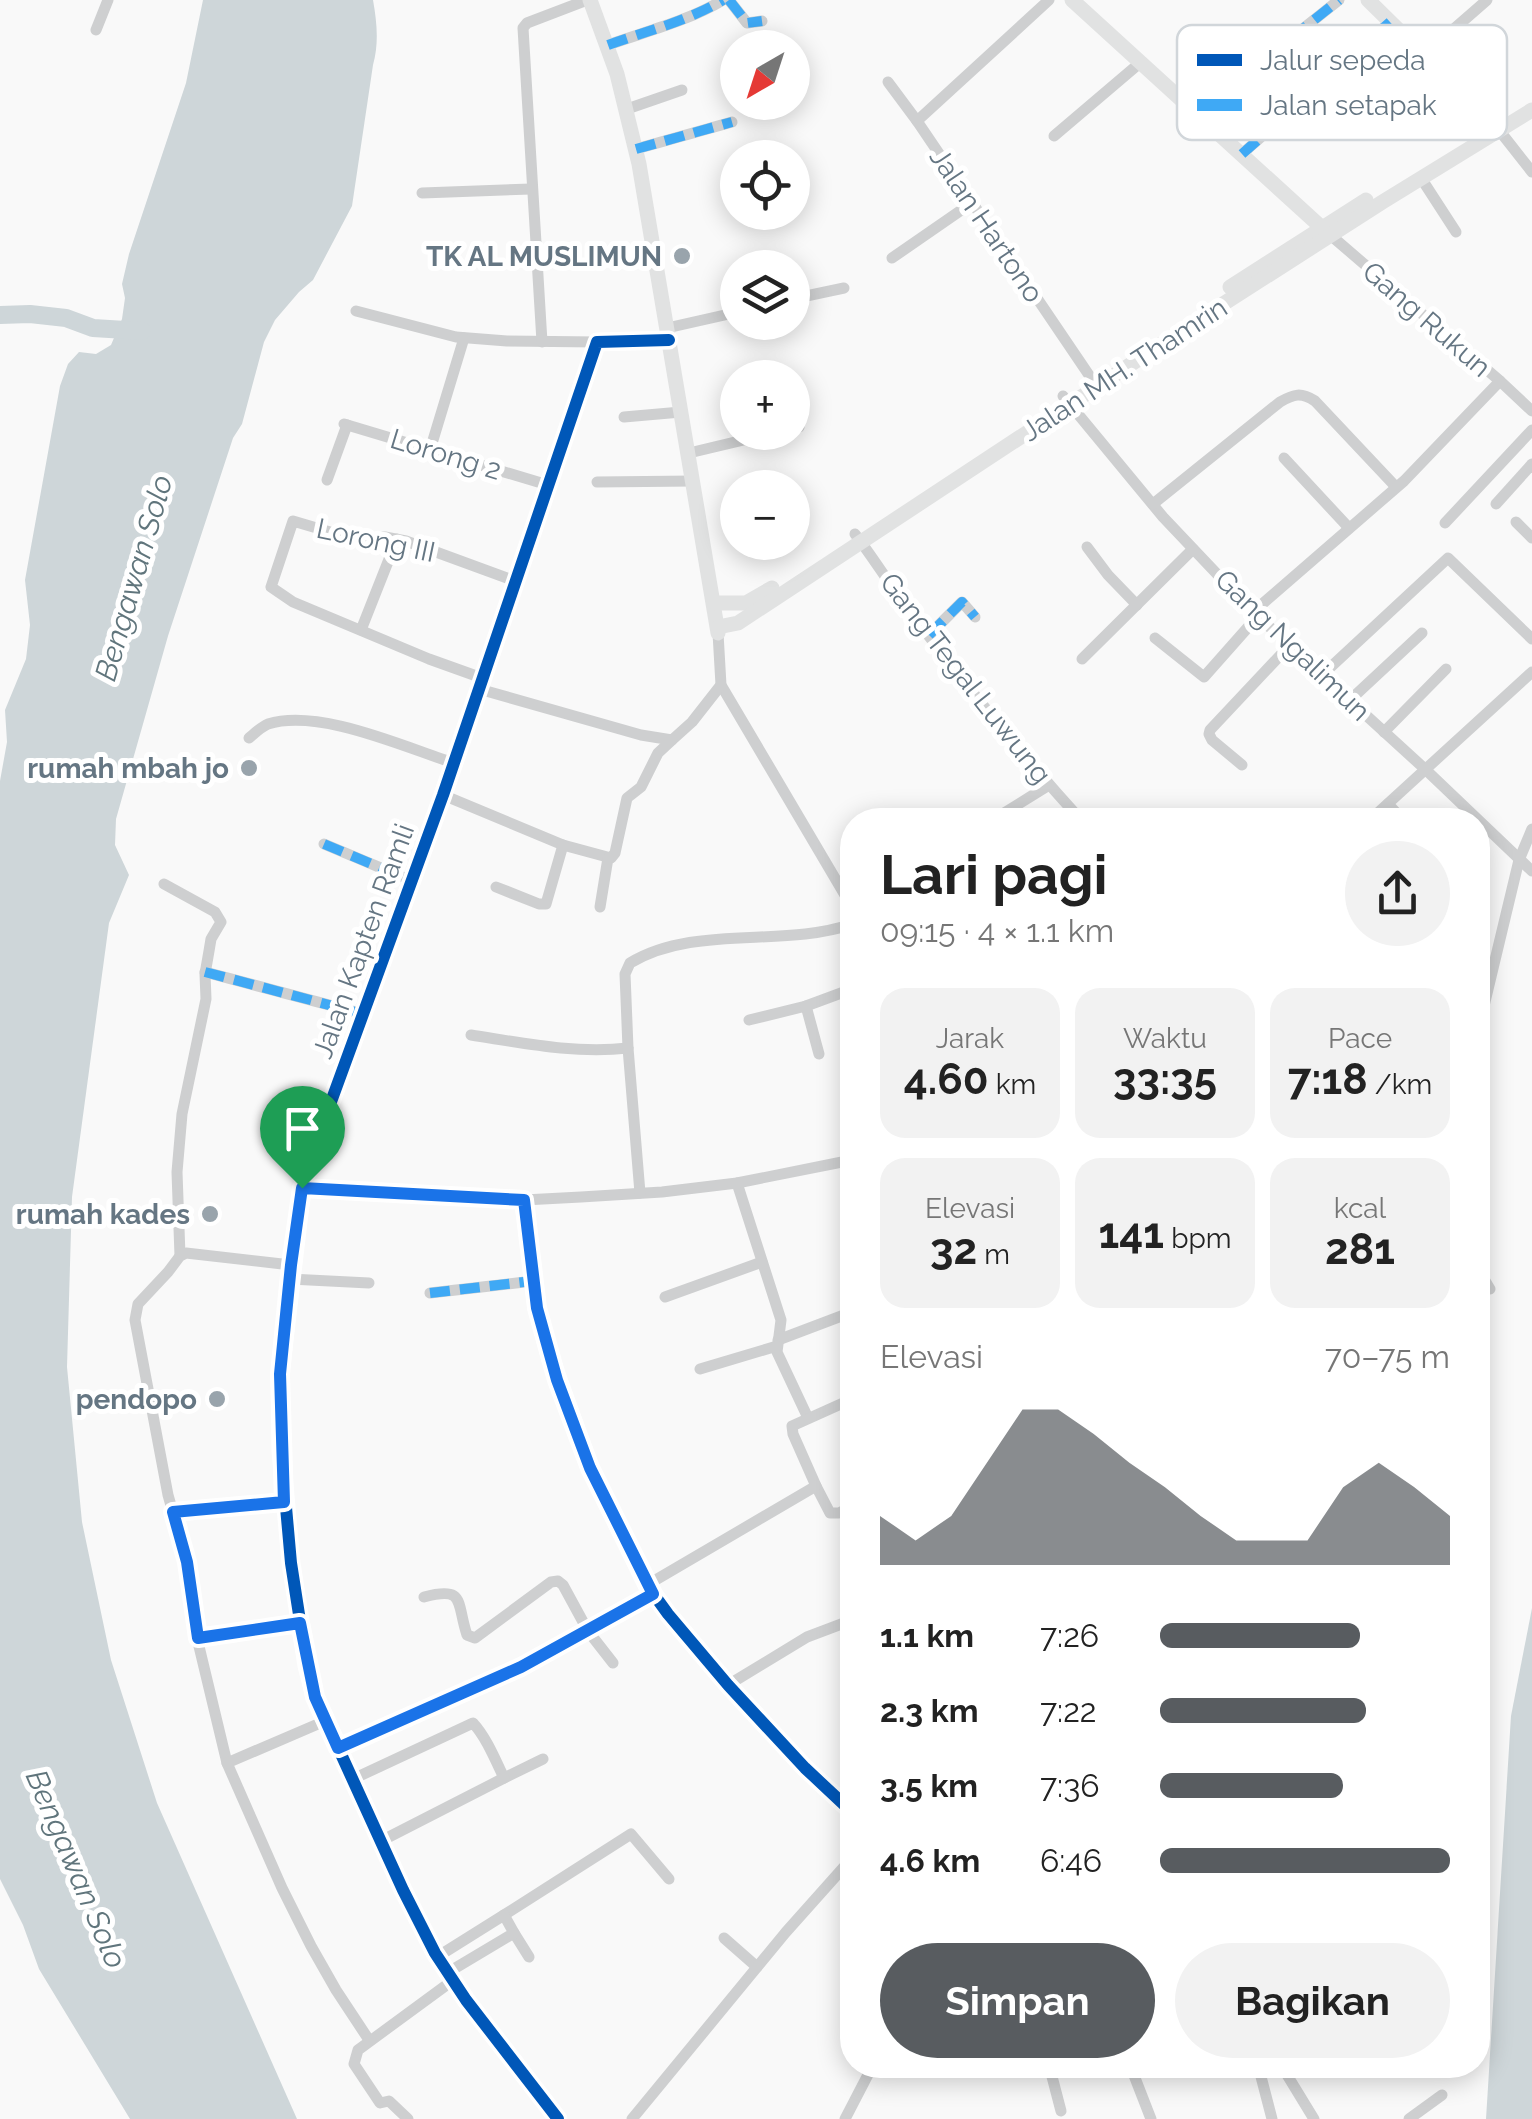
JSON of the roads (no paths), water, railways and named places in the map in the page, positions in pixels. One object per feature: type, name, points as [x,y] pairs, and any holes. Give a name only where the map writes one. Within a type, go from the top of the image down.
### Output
[{"type":"main road","points":[[588,0],[608,45],[636,149],[718,630]]},
{"type":"main road","points":[[1072,0],[1177,95]]},
{"type":"main road","points":[[1368,0],[1393,25]]},
{"type":"main road","name":"Jalan MH. Thamrin","points":[[1507,119],[1532,98]]},
{"type":"main road","name":"Jalan MH. Thamrin","points":[[1507,123],[1532,110]]},
{"type":"main road","points":[[1227,140],[1326,231]]},
{"type":"main road","name":"Jalan MH. Thamrin","points":[[1066,400],[1091,378],[1476,140]]},
{"type":"main road","name":"Jalan MH. Thamrin","points":[[718,630],[746,617],[858,538],[1326,231],[1421,178],[1478,140]]},
{"type":"main road","name":"Jalan MH. Thamrin","points":[[715,603],[746,603],[858,538]]},
{"type":"main road","points":[[736,604],[746,617]]},
{"type":"street","points":[[96,30],[108,0]]},
{"type":"street","points":[[542,342],[523,28],[588,0]]},
{"type":"street","points":[[608,45],[686,20],[726,0],[747,23],[762,21]]},
{"type":"street","name":"Jalan Hartono","points":[[1049,0],[917,121],[1091,378]]},
{"type":"street","points":[[1308,25],[1340,0]]},
{"type":"street","points":[[1459,25],[1487,0]]},
{"type":"street","points":[[1387,25],[1390,22]]},
{"type":"street","points":[[1054,136],[1140,62]]},
{"type":"street","points":[[888,82],[917,121]]},
{"type":"street","points":[[627,109],[682,90]]},
{"type":"street","points":[[636,149],[732,122]]},
{"type":"street","points":[[1242,154],[1258,140]]},
{"type":"street","points":[[1502,140],[1532,172]]},
{"type":"street","points":[[1421,178],[1456,232]]},
{"type":"street","points":[[422,192],[531,189]]},
{"type":"street","points":[[892,258],[973,202]]},
{"type":"street","name":"Gang Rukun","points":[[1326,231],[1532,412]]},
{"type":"street","points":[[810,295],[844,288]]},
{"type":"street","points":[[356,311],[464,338],[542,342],[598,342],[668,334],[720,318]]},
{"type":"street","points":[[430,450],[464,338]]},
{"type":"street","name":"Jalan Kapten Ramli","points":[[558,2119],[437,1957],[315,1697],[300,1623],[284,1502],[280,1374],[302,1188],[443,795],[598,342]]},
{"type":"street","points":[[1155,638],[1204,677],[1256,614],[1396,487],[1500,382]]},
{"type":"street","points":[[1153,504],[1280,402],[1304,394],[1315,400],[1396,487]]},
{"type":"street","name":"Gang Ngalimun","points":[[1066,400],[1153,504],[1256,614],[1465,808]]},
{"type":"street","points":[[624,417],[681,412]]},
{"type":"street","name":"Lorong 2","points":[[327,480],[345,424],[548,484]]},
{"type":"street","points":[[1445,524],[1532,430]]},
{"type":"street","points":[[688,453],[720,445]]},
{"type":"street","points":[[1284,458],[1349,528]]},
{"type":"street","points":[[1496,504],[1532,464]]},
{"type":"street","points":[[597,482],[693,481]]},
{"type":"street","name":"Lorong III","points":[[361,630],[293,602],[271,586],[293,522],[347,536],[397,539],[432,548],[515,581]]},
{"type":"street","points":[[1516,522],[1532,538]]},
{"type":"street","name":"Gang Tegal Luwung","points":[[858,538],[929,635],[1071,808]]},
{"type":"street","points":[[397,539],[361,630],[480,683],[641,735],[672,740]]},
{"type":"street","points":[[1087,547],[1137,605]]},
{"type":"street","points":[[1082,659],[1193,549]]},
{"type":"street","points":[[1321,676],[1448,558],[1532,639]]},
{"type":"street","points":[[929,635],[962,602],[975,617]]},
{"type":"street","points":[[718,630],[723,688],[840,887]]},
{"type":"street","points":[[1349,701],[1422,633]]},
{"type":"street","points":[[1242,765],[1212,740],[1210,730],[1289,646]]},
{"type":"street","points":[[1384,732],[1446,669]]},
{"type":"street","points":[[1384,808],[1532,672]]},
{"type":"street","points":[[443,795],[563,845],[611,858],[627,798],[641,787],[658,753],[723,688]]},
{"type":"street","points":[[249,738],[266,725],[290,720],[329,722],[454,763]]},
{"type":"street","points":[[1013,808],[1050,785]]},
{"type":"street","points":[[1388,804],[1392,808]]},
{"type":"street","points":[[1490,980],[1519,860],[1532,829]]},
{"type":"street","name":"Gang Ngalimun","points":[[1490,832],[1532,871]]},
{"type":"street","points":[[324,844],[412,881]]},
{"type":"street","points":[[496,886],[546,904],[563,845]]},
{"type":"street","points":[[600,906],[608,858]]},
{"type":"street","points":[[164,884],[215,912],[221,922],[211,939],[205,972],[206,999],[182,1114],[178,1154],[180,1256],[138,1304],[135,1320],[226,1763],[311,1946],[369,2040]]},
{"type":"street","points":[[640,1193],[628,1048],[627,967],[661,949],[687,944],[840,928]]},
{"type":"street","points":[[205,972],[363,1014]]},
{"type":"street","points":[[749,1020],[840,993]]},
{"type":"street","points":[[806,1006],[819,1054]]},
{"type":"street","points":[[470,1035],[576,1050],[628,1048]]},
{"type":"street","points":[[302,1188],[524,1200],[738,1183],[840,1162]]},
{"type":"street","points":[[738,1183],[781,1320],[777,1352],[808,1418]]},
{"type":"street","points":[[524,1200],[543,1335],[590,1468],[650,1590],[728,1685],[840,1801]]},
{"type":"street","points":[[180,1256],[195,1253],[291,1272],[370,1282]]},
{"type":"street","points":[[666,1298],[762,1262]]},
{"type":"street","points":[[430,1293],[533,1281]]},
{"type":"street","points":[[700,1369],[840,1317]]},
{"type":"street","points":[[840,1403],[791,1428],[830,1514],[840,1512]]},
{"type":"street","points":[[338,1748],[521,1667],[588,1632],[816,1486]]},
{"type":"street","points":[[173,1512],[284,1502]]},
{"type":"street","points":[[424,1597],[452,1594],[467,1635],[474,1638],[558,1581],[588,1632],[614,1663]]},
{"type":"street","points":[[198,1638],[300,1623]]},
{"type":"street","points":[[728,1685],[806,1637],[840,1624]]},
{"type":"street","points":[[226,1763],[325,1721]]},
{"type":"street","points":[[353,1779],[473,1723],[504,1778]]},
{"type":"street","points":[[381,1841],[543,1758]]},
{"type":"street","points":[[437,1957],[631,1834],[669,1879]]},
{"type":"street","points":[[632,2119],[840,1872]]},
{"type":"street","points":[[504,1915],[529,1956]]},
{"type":"street","points":[[408,2119],[389,2100],[380,2103],[354,2064],[358,2050],[514,1932]]},
{"type":"street","points":[[724,1938],[757,1967]]},
{"type":"street","points":[[845,2119],[866,2078]]},
{"type":"street","points":[[1052,2078],[1061,2111]]},
{"type":"street","points":[[1135,2078],[1152,2119]]},
{"type":"street","points":[[1261,2078],[1272,2119]]},
{"type":"street","points":[[1290,2078],[1314,2119]]},
{"type":"street","points":[[1409,2119],[1442,2095]]},
{"type":"water","name":"Bengawan Solo","points":[[203,0],[373,0],[376,49],[352,206],[313,280],[275,320],[264,342],[242,424],[233,438],[168,636],[116,819],[115,845],[129,875],[109,923],[72,1197],[67,1367],[82,1522],[111,1660],[157,1803],[297,2119],[130,2119],[39,1969],[0,1879],[0,781],[7,742],[5,710],[26,659],[30,625],[25,580],[60,386],[68,364],[79,352],[96,354],[111,345],[122,319],[122,284],[129,254],[186,83]]},
{"type":"water","points":[[1532,1608],[1532,2119],[1486,2119],[1490,2078],[1511,1716]]},
{"type":"waterway","points":[[0,315],[66,318],[93,328],[142,331]]},
{"type":"place","name":"TK AL MUSLIMUN","points":[[682,256]]},
{"type":"place","name":"rumah mbah jo","points":[[249,768]]},
{"type":"place","name":"rumah kades","points":[[210,1214]]},
{"type":"place","name":"pendopo","points":[[217,1399]]}]
